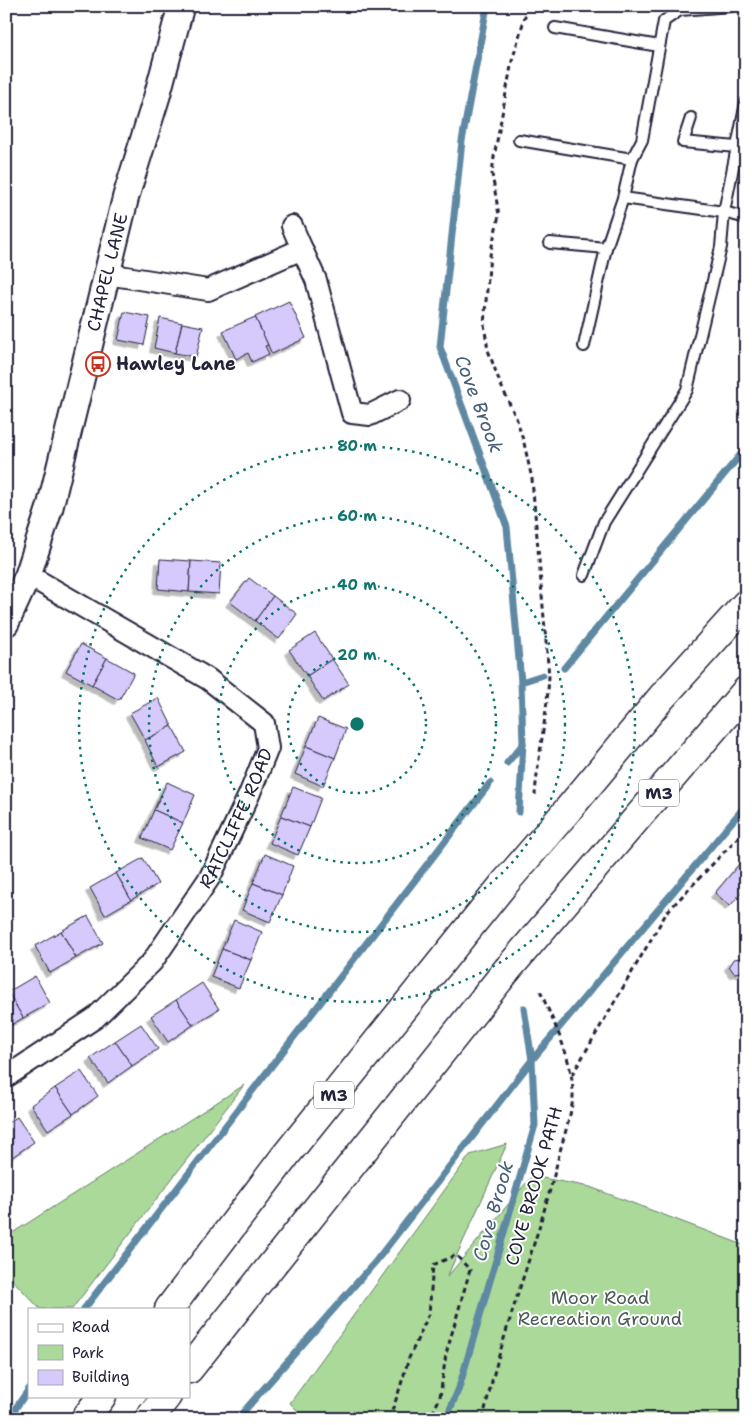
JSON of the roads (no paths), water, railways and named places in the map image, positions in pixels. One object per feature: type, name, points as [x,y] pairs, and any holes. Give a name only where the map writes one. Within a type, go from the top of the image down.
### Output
[{"type":"highway","name":"M3","points":[[662,697],[746,585]]},
{"type":"highway","name":"M3","points":[[170,1308],[286,1154],[504,884],[662,697],[746,604]]},
{"type":"highway","name":"M3","points":[[190,1368],[506,970],[746,692]]},
{"type":"highway","points":[[85,1419],[101,1398]]},
{"type":"highway","points":[[149,1419],[165,1398]]},
{"type":"street","name":"CHAPEL LANE","points":[[6,624],[28,575],[50,507],[126,196],[157,96],[181,6]]},
{"type":"street","points":[[292,226],[316,280],[352,413],[370,415],[400,400]]},
{"type":"street","points":[[107,274],[208,290],[302,250]]},
{"type":"street","name":"RATCLIFFE ROAD","points":[[6,1077],[95,1018],[152,962],[210,877],[249,794],[268,748],[264,723],[208,679],[28,575]]},
{"type":"lane","points":[[584,346],[606,248],[623,198],[632,159],[642,140],[664,20],[680,10],[731,6]]},
{"type":"lane","points":[[555,28],[659,46]]},
{"type":"lane","points":[[584,575],[604,522],[686,390],[722,247],[724,212],[741,148],[746,102]]},
{"type":"lane","points":[[691,118],[683,142],[741,148]]},
{"type":"lane","points":[[519,140],[632,159]]},
{"type":"lane","points":[[623,198],[724,212],[746,218]]},
{"type":"lane","points":[[550,243],[606,248]]},
{"type":"waterway","name":"Cove Brook","points":[[487,6],[462,141],[440,347],[507,527],[521,682],[523,743],[519,812]]},
{"type":"waterway","points":[[564,668],[746,448]]},
{"type":"waterway","points":[[521,682],[543,675]]},
{"type":"waterway","points":[[507,763],[523,744]]},
{"type":"waterway","points":[[85,1308],[490,783]]},
{"type":"waterway","points":[[237,1419],[376,1261],[532,1060],[746,805]]},
{"type":"waterway","name":"Cove Brook","points":[[446,1419],[459,1388],[535,1125],[532,1060],[524,1008]]},
{"type":"waterway","points":[[8,1419],[28,1390]]},
{"type":"place","name":"Hawley Lane","points":[[98,364]]},
{"type":"park label","name":"Moor Road Recreation Ground","points":[[600,1308]]}]
